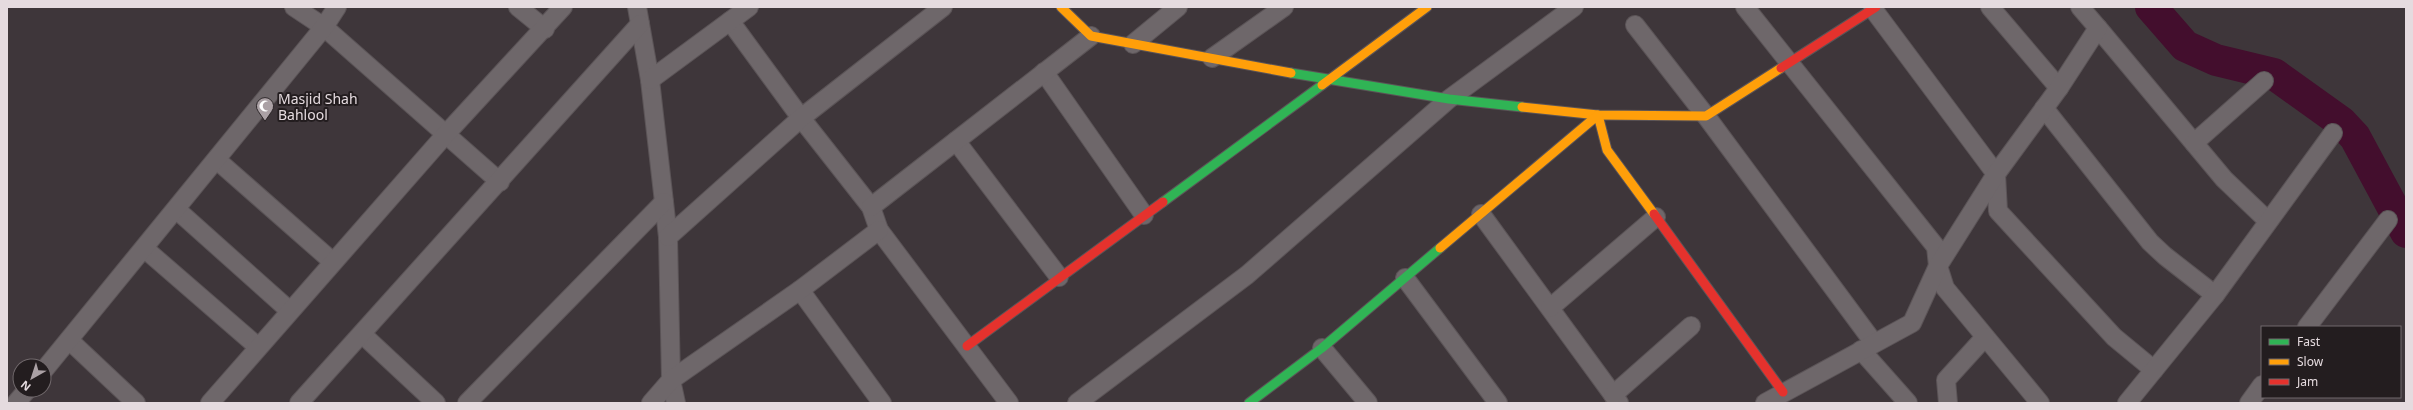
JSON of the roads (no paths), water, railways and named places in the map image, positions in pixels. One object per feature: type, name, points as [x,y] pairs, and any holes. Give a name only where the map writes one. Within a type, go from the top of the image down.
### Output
[{"type":"street","points":[[294,7],[324,27],[500,182]]},
{"type":"street","points":[[52,360],[218,161],[324,27],[337,7]]},
{"type":"street","points":[[518,7],[545,29]]},
{"type":"street","points":[[210,403],[446,134],[545,29],[563,7]]},
{"type":"street","points":[[650,80],[749,7]]},
{"type":"street","points":[[668,237],[801,118],[943,7]]},
{"type":"street","points":[[1061,7],[1091,36],[1328,80],[1449,99],[1598,115],[1706,116],[1874,8],[1996,174],[1998,211],[2114,337],[2154,370]]},
{"type":"street","points":[[1133,44],[1178,7]]},
{"type":"street","points":[[1212,58],[1284,7]]},
{"type":"street","points":[[967,346],[1427,7]]},
{"type":"street","points":[[1077,403],[1247,275],[1449,99],[1574,7]]},
{"type":"street","points":[[1745,7],[1790,61],[1936,247],[1938,266],[1945,288],[2040,403]]},
{"type":"street","points":[[1990,7],[2059,88]]},
{"type":"street","points":[[2080,7],[2224,179],[2268,221]]},
{"type":"street","points":[[639,16],[650,80],[668,237],[671,380],[676,403]]},
{"type":"street","points":[[299,403],[500,182],[639,16]]},
{"type":"street","points":[[730,21],[801,118],[871,207],[879,230],[1009,403]]},
{"type":"street","points":[[1635,25],[1706,116],[1908,403]]},
{"type":"street","points":[[1765,403],[1912,323],[1938,266],[1996,174],[2059,88],[2098,28]]},
{"type":"street","points":[[871,207],[1091,36]]},
{"type":"street","points":[[1044,72],[1144,215]]},
{"type":"street","points":[[2194,143],[2264,81]]},
{"type":"street","points":[[2044,108],[2150,242],[2165,256],[2215,295]]},
{"type":"street","points":[[1249,403],[1322,348],[1598,115]]},
{"type":"street","points":[[1598,115],[1607,150],[1783,392]]},
{"type":"street","points":[[2127,403],[2215,295],[2333,133]]},
{"type":"street","points":[[956,141],[1059,277]]},
{"type":"street","points":[[218,161],[333,262]]},
{"type":"street","points":[[467,403],[664,202]]},
{"type":"street","points":[[177,210],[290,311]]},
{"type":"street","points":[[1481,214],[1616,399],[1691,326]]},
{"type":"street","points":[[1550,308],[1656,217]]},
{"type":"street","points":[[2307,326],[2388,220]]},
{"type":"street","points":[[651,403],[671,380],[800,290],[879,230]]},
{"type":"street","points":[[145,249],[258,347]]},
{"type":"street","points":[[1405,278],[1498,403]]},
{"type":"street","points":[[800,290],[882,403]]},
{"type":"street","points":[[362,334],[436,403]]},
{"type":"street","points":[[1948,403],[1946,380],[1985,337]]},
{"type":"street","points":[[69,340],[136,403]]},
{"type":"street","points":[[1322,348],[1368,403]]},
{"type":"street","points":[[2249,403],[2261,386]]},
{"type":"waterway","points":[[2151,7],[2185,46],[2216,60],[2274,74],[2341,122],[2355,137],[2406,232]]},
{"type":"place","name":"Masjid Shah Bahlool","points":[[265,121]]}]
